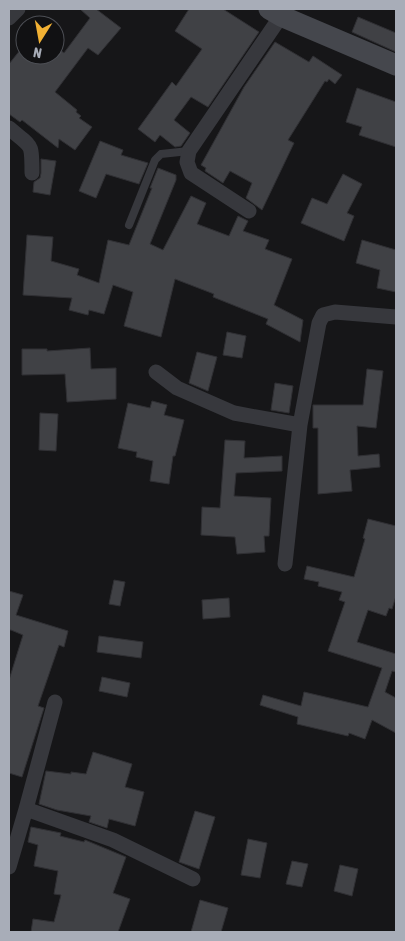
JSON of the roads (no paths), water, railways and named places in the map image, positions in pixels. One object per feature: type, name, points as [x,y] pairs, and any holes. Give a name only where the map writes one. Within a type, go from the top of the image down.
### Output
[{"type":"street","points":[[9,18],[18,9]]},
{"type":"street","points":[[249,211],[191,173],[187,162],[188,152],[275,13],[396,66]]},
{"type":"street","points":[[9,128],[28,143],[32,150],[32,173]]},
{"type":"street","points":[[285,564],[300,424],[319,323],[323,315],[335,312],[396,317]]},
{"type":"street","points":[[156,372],[176,388],[234,414],[300,424]]},
{"type":"street","points":[[9,867],[55,702]]},
{"type":"street","points":[[26,809],[113,840],[193,879]]},
{"type":"lane","points":[[129,225],[155,160],[161,154],[188,152]]}]
